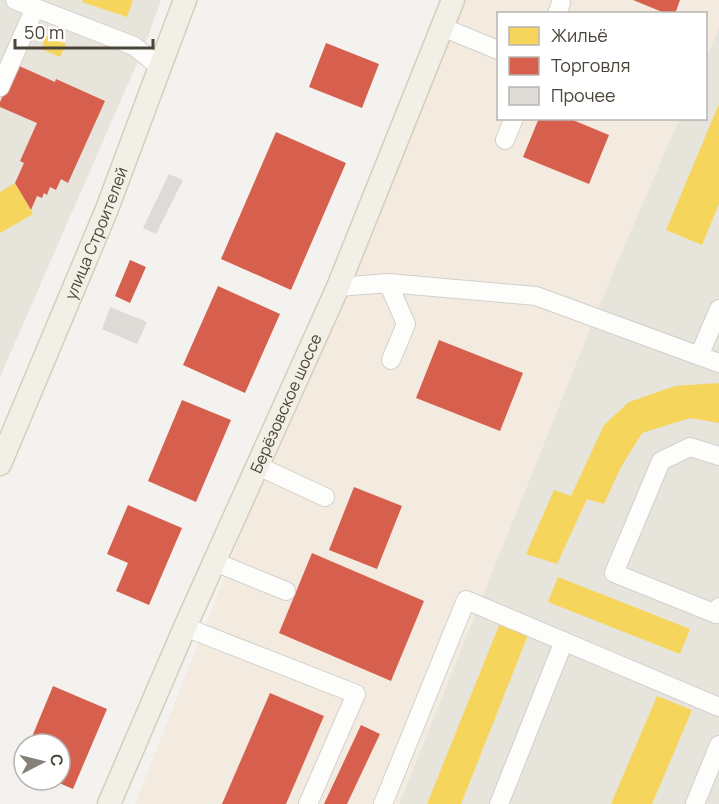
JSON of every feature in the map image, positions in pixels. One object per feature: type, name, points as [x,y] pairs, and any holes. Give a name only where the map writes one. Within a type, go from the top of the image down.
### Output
[{"type":"main road","name":"улица Строителей","points":[[0,464],[107,209],[185,0]]},
{"type":"main road","name":"Берёзовское шоссе","points":[[109,804],[185,627],[338,287],[453,0]]},
{"type":"street","points":[[15,0],[134,46],[161,68]]},
{"type":"street","points":[[0,87],[34,8]]},
{"type":"street","points":[[442,27],[497,50]]},
{"type":"street","points":[[505,140],[513,120]]},
{"type":"street","points":[[338,287],[388,283],[536,296],[719,363]]},
{"type":"street","points":[[388,283],[406,324],[391,360]]},
{"type":"street","points":[[699,356],[719,309]]},
{"type":"street","points":[[719,456],[690,447],[661,461],[614,573],[716,614],[719,607]]},
{"type":"street","points":[[258,466],[325,498]]},
{"type":"street","points":[[215,562],[286,591]]},
{"type":"street","points":[[383,804],[466,600],[719,707]]},
{"type":"street","points":[[185,627],[356,694],[308,804]]},
{"type":"street","points":[[499,804],[564,641]]},
{"type":"street","points":[[695,804],[719,746]]},
{"type":"shaded area","points":[[0,0],[161,0],[145,45],[0,377]]},
{"type":"shaded area","points":[[451,0],[719,0],[719,27],[707,56],[707,12],[497,12],[497,120],[679,120],[610,279],[399,804],[135,804]]},
{"type":"shaded area","points":[[719,27],[719,804],[399,804],[610,279],[679,120],[707,120],[707,56]]},
{"type":"building: Жильё","points":[[83,0],[133,0],[127,17],[82,2]]},
{"type":"building: Жильё","points":[[46,36],[66,44],[60,57],[41,49]]},
{"type":"building: Жильё","points":[[719,104],[719,204],[702,245],[666,230]]},
{"type":"building: Жильё","points":[[15,183],[33,214],[0,233],[0,192]]},
{"type":"building: Жильё","points":[[719,384],[719,423],[690,418],[642,433],[621,467],[604,504],[587,499],[557,564],[526,554],[554,490],[571,496],[604,425],[629,402],[675,386]]},
{"type":"building: Жильё","points":[[558,577],[690,629],[680,654],[548,602]]},
{"type":"building: Жильё","points":[[500,623],[528,635],[461,804],[427,804]]},
{"type":"building: Жильё","points":[[657,696],[692,710],[652,804],[611,804]]},
{"type":"building: Торговля","points":[[633,0],[680,0],[676,12],[662,12]]},
{"type":"building: Торговля","points":[[326,43],[379,64],[362,108],[309,87]]},
{"type":"building: Торговля","points":[[17,65],[55,82],[56,79],[105,101],[68,183],[61,179],[56,190],[50,187],[47,195],[44,193],[42,198],[37,196],[31,210],[15,183],[24,163],[20,161],[37,123],[0,107],[0,102]]},
{"type":"building: Торговля","points":[[538,120],[573,120],[609,135],[589,184],[523,157]]},
{"type":"building: Торговля","points":[[276,132],[346,163],[291,290],[221,259]]},
{"type":"building: Торговля","points":[[130,260],[146,267],[130,303],[115,296]]},
{"type":"building: Торговля","points":[[218,286],[280,314],[245,393],[183,365]]},
{"type":"building: Торговля","points":[[439,340],[523,373],[500,431],[416,398]]},
{"type":"building: Торговля","points":[[182,400],[231,420],[196,502],[148,481]]},
{"type":"building: Торговля","points":[[354,487],[402,506],[377,569],[329,550]]},
{"type":"building: Торговля","points":[[128,505],[182,528],[149,605],[116,591],[128,563],[107,554]]},
{"type":"building: Торговля","points":[[312,553],[424,601],[391,681],[279,633]]},
{"type":"building: Торговля","points":[[53,686],[107,709],[73,789],[72,732],[34,732]]},
{"type":"building: Торговля","points":[[270,693],[324,716],[286,804],[222,804]]},
{"type":"building: Торговля","points":[[361,725],[380,734],[347,804],[324,804]]},
{"type":"building: Прочее","points":[[169,174],[183,180],[156,234],[143,228]]},
{"type":"building: Прочее","points":[[110,307],[147,322],[137,344],[102,329]]}]
